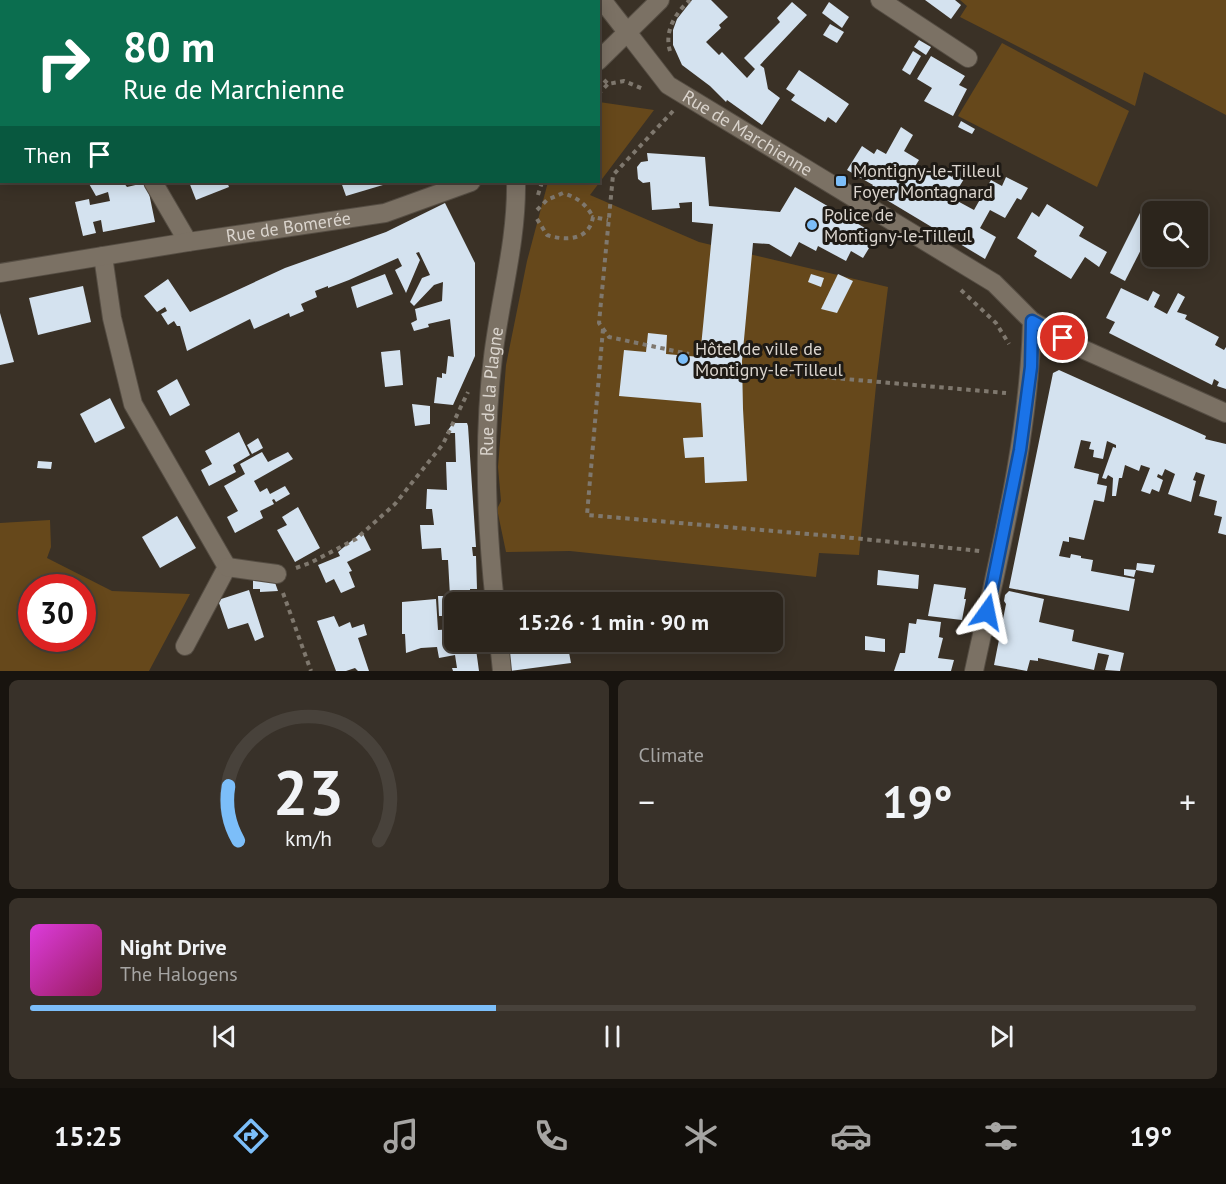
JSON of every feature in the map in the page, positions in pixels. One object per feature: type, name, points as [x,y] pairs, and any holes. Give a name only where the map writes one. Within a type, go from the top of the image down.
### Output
[{"type":"street","name":"Rue de Marchienne","points":[[602,0],[668,85],[994,283],[1032,321],[1078,347],[1226,413]]},
{"type":"street","points":[[600,59],[660,0]]},
{"type":"street","points":[[880,0],[968,58]]},
{"type":"street","points":[[154,183],[188,242]]},
{"type":"street","name":"Rue de Bomerée","points":[[0,273],[386,213],[468,183]]},
{"type":"street","name":"Rue de la Plagne","points":[[494,592],[490,555],[487,426],[492,364],[516,209],[516,183]]},
{"type":"street","points":[[103,256],[112,318],[133,404],[227,567]]},
{"type":"street","points":[[974,671],[1020,450],[1031,367],[1032,321]]},
{"type":"street","points":[[227,567],[277,574]]},
{"type":"street","points":[[185,646],[227,567]]},
{"type":"street","points":[[500,652],[502,671]]},
{"type":"path","points":[[656,101],[680,70],[673,62],[667,41],[676,15],[690,0]]},
{"type":"path","points":[[600,77],[608,84]]},
{"type":"path","points":[[600,92],[608,84],[624,81],[637,85],[656,101],[683,117]]},
{"type":"path","points":[[685,96],[614,175],[599,323],[609,337],[689,354]]},
{"type":"path","points":[[563,193],[577,198],[588,207],[593,218],[592,226],[587,232],[561,240],[547,236],[534,213],[547,200],[563,193]]},
{"type":"path","points":[[593,218],[608,220]]},
{"type":"path","points":[[956,286],[996,323],[1008,339],[1010,348]]},
{"type":"path","points":[[603,329],[586,515],[999,553]]},
{"type":"path","points":[[311,671],[277,574],[310,563],[356,539],[395,504],[443,444],[471,385],[492,364]]},
{"type":"path","points":[[742,370],[1013,393]]},
{"type":"shaded area","points":[[960,0],[1226,0],[1226,115],[1144,72],[1135,106],[960,17],[967,6]]},
{"type":"shaded area","points":[[1002,43],[1129,111],[1097,187],[958,116]]},
{"type":"shaded area","points":[[600,102],[654,110],[600,182]]},
{"type":"shaded area","points":[[548,183],[599,183],[590,195],[699,242],[888,287],[859,555],[819,553],[816,577],[570,551],[506,552],[497,509],[501,501],[498,467],[506,365],[527,261]]},
{"type":"shaded area","points":[[50,520],[51,547],[47,558],[79,574],[18,574],[18,652],[96,652],[96,583],[112,591],[190,594],[149,671],[0,671],[0,523]]},
{"type":"building","points":[[692,0],[711,0],[728,17],[719,25],[721,28],[706,42],[719,55],[722,52],[747,78],[755,69],[744,58],[780,22],[777,18],[792,2],[807,15],[760,65],[764,68],[768,89],[780,98],[762,125],[727,100],[726,102],[710,86],[682,65],[673,45],[673,30],[677,19]]},
{"type":"building","points":[[925,0],[955,0],[961,5],[951,19]]},
{"type":"building","points":[[829,2],[849,17],[842,28],[822,13]]},
{"type":"building","points":[[830,24],[844,32],[837,43],[823,35]]},
{"type":"building","points":[[919,40],[931,47],[926,55],[914,47]]},
{"type":"building","points":[[913,51],[921,56],[910,75],[902,70]]},
{"type":"building","points":[[931,56],[965,76],[959,85],[967,89],[953,116],[924,101],[932,88],[917,79]]},
{"type":"building","points":[[799,70],[849,104],[836,123],[828,117],[825,122],[791,100],[795,95],[786,89]]},
{"type":"building","points":[[961,121],[975,129],[972,134],[958,127]]},
{"type":"building","points":[[901,127],[913,135],[904,151],[919,160],[911,173],[917,177],[923,166],[933,172],[935,168],[952,177],[957,169],[967,174],[956,192],[950,197],[974,210],[991,180],[1002,186],[1006,177],[1028,188],[1021,200],[1017,198],[1005,218],[990,210],[980,228],[996,237],[985,259],[870,190],[873,185],[847,170],[862,146],[874,154],[877,149],[886,154]]},
{"type":"building","points":[[647,153],[705,157],[709,206],[780,212],[795,187],[877,235],[863,258],[851,251],[846,261],[818,246],[816,251],[799,242],[791,257],[769,244],[753,243],[742,361],[747,481],[705,483],[704,457],[685,458],[683,438],[703,437],[701,403],[619,396],[624,350],[646,352],[648,333],[667,335],[666,354],[700,357],[713,224],[692,222],[692,202],[679,203],[680,208],[652,210],[650,182],[643,183],[638,179],[637,167],[641,162],[648,161]]},
{"type":"building","points":[[89,183],[124,183],[127,187],[144,183],[149,193],[155,222],[103,232],[101,220],[93,222],[96,233],[83,236],[75,202],[89,199],[90,205],[110,201],[108,192],[96,196]]},
{"type":"building","points":[[189,183],[227,183],[229,187],[196,200]]},
{"type":"building","points":[[341,183],[390,183],[346,196]]},
{"type":"building","points":[[445,203],[475,263],[475,356],[453,405],[434,403],[437,377],[442,378],[442,373],[446,374],[448,356],[454,357],[450,319],[428,324],[429,327],[414,331],[411,323],[417,320],[415,309],[442,301],[443,282],[434,285],[414,306],[410,302],[422,278],[430,275],[419,252],[416,253],[420,260],[406,293],[395,270],[402,266],[398,258],[349,280],[315,291],[317,297],[301,304],[304,311],[290,317],[289,313],[254,329],[250,319],[187,351],[180,326],[177,326],[174,321],[168,325],[161,314],[167,311],[165,307],[157,312],[144,296],[168,279],[190,312],[285,268],[386,232]]},
{"type":"building","points":[[1047,204],[1084,227],[1079,236],[1107,252],[1099,267],[1085,257],[1071,279],[1034,256],[1037,251],[1017,238],[1032,212],[1039,217]]},
{"type":"building","points":[[1140,213],[1142,214],[1142,248],[1125,281],[1110,273]]},
{"type":"building","points":[[385,274],[393,294],[357,308],[351,287]]},
{"type":"building","points":[[811,274],[824,278],[821,287],[808,282]]},
{"type":"building","points":[[838,274],[853,281],[837,313],[821,309]]},
{"type":"building","points":[[83,286],[91,322],[38,335],[29,298]]},
{"type":"building","points":[[1121,288],[1148,301],[1153,291],[1160,295],[1154,307],[1167,314],[1178,293],[1185,297],[1177,312],[1187,315],[1185,319],[1219,337],[1215,345],[1224,350],[1226,347],[1226,389],[1217,386],[1219,382],[1214,379],[1212,385],[1109,333],[1115,322],[1106,318]]},
{"type":"building","points":[[0,313],[14,362],[0,365]]},
{"type":"building","points":[[400,350],[403,385],[385,387],[381,352]]},
{"type":"building","points":[[1059,370],[1206,436],[1205,439],[1226,444],[1226,535],[1218,533],[1222,517],[1214,515],[1217,501],[1199,496],[1205,475],[1196,472],[1191,502],[1168,494],[1175,474],[1165,469],[1162,476],[1158,474],[1157,477],[1163,480],[1159,492],[1152,489],[1150,494],[1141,491],[1150,468],[1141,465],[1139,471],[1125,465],[1122,478],[1119,478],[1116,496],[1112,496],[1113,478],[1108,475],[1106,479],[1102,478],[1113,447],[1116,448],[1116,445],[1107,441],[1103,459],[1093,457],[1094,450],[1089,449],[1091,442],[1081,440],[1074,468],[1099,474],[1097,484],[1107,486],[1104,502],[1094,500],[1084,540],[1069,537],[1069,542],[1063,541],[1059,556],[1070,558],[1071,554],[1081,556],[1081,558],[1093,560],[1091,571],[1135,579],[1129,611],[1009,588],[1053,373]]},
{"type":"building","points":[[177,379],[190,405],[170,416],[157,391]]},
{"type":"building","points":[[110,398],[125,428],[95,443],[80,414]]},
{"type":"building","points":[[412,404],[430,406],[430,424],[415,426]]},
{"type":"building","points":[[453,423],[467,423],[476,547],[472,547],[473,556],[476,556],[477,589],[470,589],[470,592],[450,592],[448,560],[442,560],[441,548],[422,549],[420,525],[434,525],[432,509],[426,509],[427,489],[447,490],[446,462],[456,462],[455,433],[446,433]]},
{"type":"building","points":[[239,432],[250,455],[233,465],[236,472],[209,486],[201,470],[212,464],[205,451]]},
{"type":"building","points":[[258,438],[263,448],[252,454],[247,445]]},
{"type":"building","points":[[262,452],[268,462],[288,452],[293,459],[254,481],[260,492],[267,488],[270,494],[285,486],[290,494],[276,502],[272,500],[274,504],[260,511],[263,518],[235,533],[227,517],[238,511],[224,486],[245,474],[240,464]]},
{"type":"building","points":[[38,461],[52,462],[51,469],[37,468]]},
{"type":"building","points":[[298,507],[320,548],[295,562],[277,530],[287,525],[282,517]]},
{"type":"building","points":[[177,516],[196,548],[160,568],[142,537]]},
{"type":"building","points":[[362,532],[371,550],[347,562],[352,571],[349,572],[355,587],[341,593],[334,579],[326,583],[318,565],[340,556],[338,552]]},
{"type":"building","points":[[1137,563],[1155,565],[1153,573],[1136,570]]},
{"type":"building","points":[[1124,569],[1136,570],[1134,577],[1124,575]]},
{"type":"building","points":[[878,570],[919,575],[918,589],[877,585]]},
{"type":"building","points":[[273,577],[278,591],[260,592],[260,589],[253,589],[253,578]]},
{"type":"building","points":[[934,584],[966,588],[962,620],[928,616]]},
{"type":"building","points":[[249,590],[264,637],[255,641],[248,623],[228,629],[218,600]]},
{"type":"building","points":[[1009,591],[1044,599],[1039,622],[1074,630],[1072,641],[1124,653],[1120,671],[1105,670],[1109,655],[1098,653],[1094,670],[1038,658],[1038,661],[1030,660],[1027,671],[994,665],[1006,604],[1005,595]]},
{"type":"building","points":[[438,596],[444,596],[444,616],[439,616]]},
{"type":"building","points":[[436,599],[438,630],[444,630],[444,652],[476,652],[479,671],[453,671],[452,668],[457,668],[455,655],[439,658],[437,647],[421,648],[406,653],[405,634],[402,634],[402,602]]},
{"type":"building","points":[[334,616],[339,627],[350,622],[352,628],[364,624],[367,635],[358,638],[369,671],[358,671],[355,668],[336,671],[317,621]]},
{"type":"building","points":[[917,619],[941,622],[939,637],[943,638],[938,658],[954,660],[951,671],[894,671],[900,653],[905,653],[909,623],[916,624]]},
{"type":"building","points":[[865,636],[885,639],[885,652],[865,650]]},
{"type":"building","points":[[506,652],[569,652],[571,663],[510,671]]},
{"type":"place","name":"Montigny-le-Tilleul Foyer Montagnard","points":[[841,181]]},
{"type":"place","name":"Police de Montigny-le-Tilleul","points":[[812,225]]},
{"type":"place","name":"Hôtel de ville de Montigny-le-Tilleul","points":[[683,359]]},
{"type":"route","points":[[987,612],[1020,450],[1031,367],[1032,321],[1063,338]]}]
